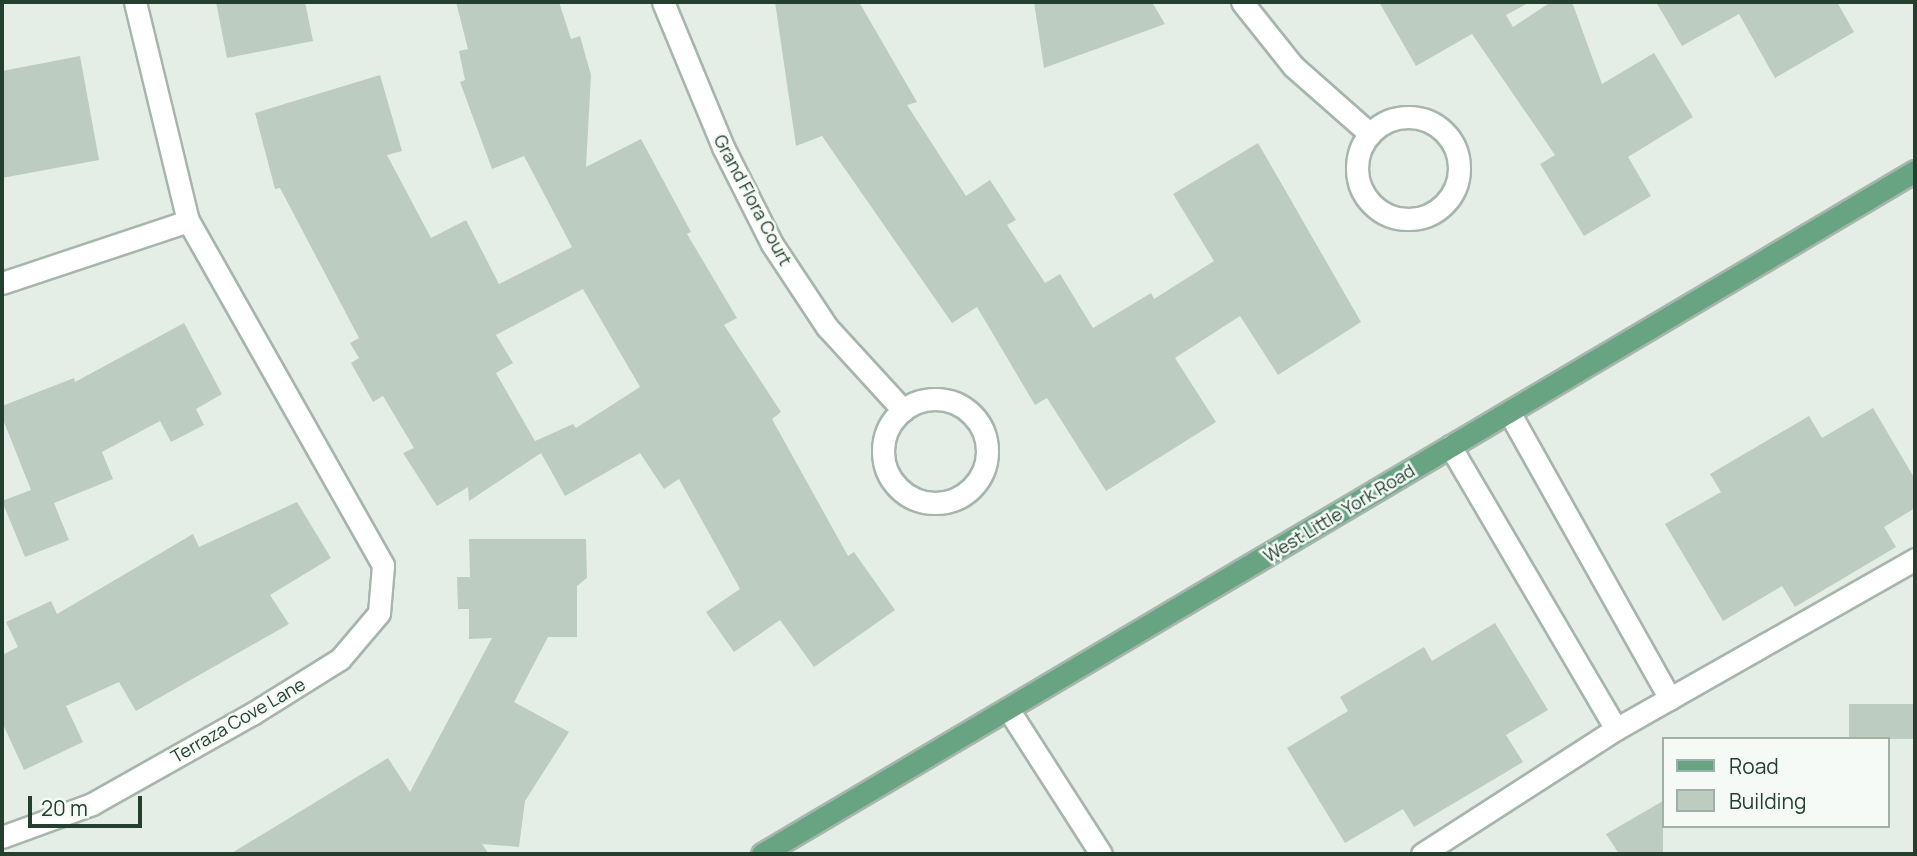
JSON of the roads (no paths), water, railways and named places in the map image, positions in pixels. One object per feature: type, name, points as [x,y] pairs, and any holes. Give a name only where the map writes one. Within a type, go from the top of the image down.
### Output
[{"type":"main road","name":"West Little York Road","points":[[762,854],[1915,172]]},
{"type":"street","points":[[2,283],[188,221],[135,2]]},
{"type":"street","name":"Grand Flora Court","points":[[663,2],[723,147],[772,244],[827,327],[903,410]]},
{"type":"street","points":[[1242,2],[1293,66],[1370,134]]},
{"type":"street","points":[[1400,117],[1417,117],[1447,134],[1460,166],[1451,198],[1424,218],[1407,220],[1376,208],[1358,181],[1361,148],[1370,134],[1400,117]]},
{"type":"street","name":"Terraza Cove Lane","points":[[2,837],[92,804],[252,714],[341,659],[379,612],[383,565],[188,221]]},
{"type":"street","points":[[934,399],[965,408],[977,420],[988,451],[985,466],[967,493],[932,503],[900,489],[883,457],[888,431],[903,410],[934,399]]},
{"type":"street","points":[[1509,412],[1670,698]]},
{"type":"street","points":[[1450,446],[1616,729]]},
{"type":"street","points":[[1422,854],[1616,729],[1915,559]]},
{"type":"street","points":[[1009,709],[1101,854]]}]
